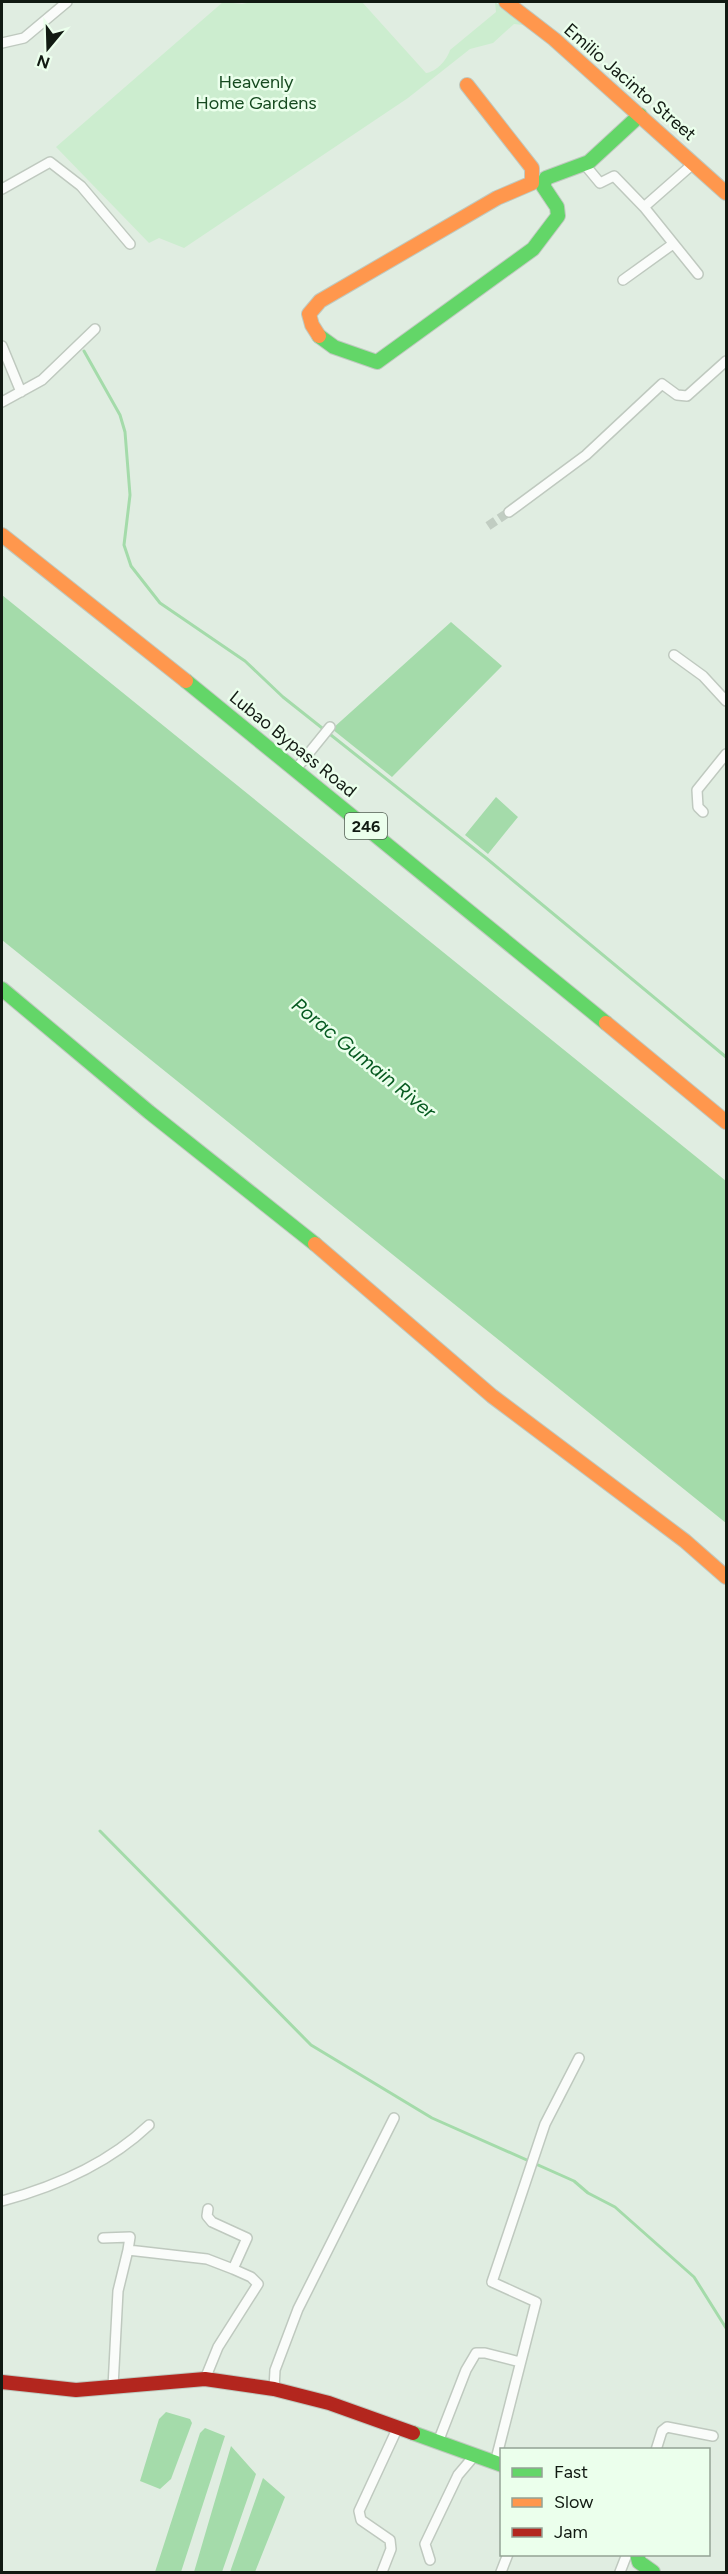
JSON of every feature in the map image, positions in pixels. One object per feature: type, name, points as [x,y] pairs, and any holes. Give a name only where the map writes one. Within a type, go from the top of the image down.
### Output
[{"type":"main road","name":"Emilio Jacinto Street","points":[[507,2],[555,39],[726,193]]},
{"type":"main road","points":[[467,85],[539,179],[556,207],[558,216],[532,249],[377,362],[335,350],[310,322],[309,314],[320,302],[497,198],[539,179],[585,165],[640,115]]},
{"type":"main road","name":"Lubao Bypass Road","points":[[2,535],[296,769],[726,1122]]},
{"type":"main road","points":[[2,989],[149,1112],[323,1250],[492,1396],[685,1541],[726,1577]]},
{"type":"main road","points":[[2,2382],[76,2390],[205,2379],[274,2389],[329,2403],[498,2464]]},
{"type":"main road","points":[[638,2556],[639,2562],[653,2572]]},
{"type":"street","points":[[2,43],[24,38],[67,2]]},
{"type":"street","points":[[2,189],[50,162],[81,186],[130,244]]},
{"type":"street","points":[[644,207],[694,163]]},
{"type":"street","points":[[585,165],[600,183],[614,176],[644,207],[698,274]]},
{"type":"street","points":[[623,280],[673,243]]},
{"type":"street","points":[[2,402],[42,380],[95,329]]},
{"type":"street","points":[[2,346],[21,392]]},
{"type":"street","points":[[509,512],[586,455],[662,384],[677,395],[687,396],[726,361]]},
{"type":"street","points":[[674,655],[703,676],[726,701]]},
{"type":"street","points":[[296,769],[327,731]]},
{"type":"street","points":[[703,812],[698,807],[698,790],[726,754]]},
{"type":"street","points":[[501,2448],[536,2302],[492,2282],[545,2124],[579,2058]]},
{"type":"street","points":[[274,2389],[275,2370],[298,2309],[345,2221],[394,2118]]},
{"type":"street","points":[[2,2201],[46,2188],[130,2143],[149,2126]]},
{"type":"street","points":[[208,2209],[207,2216],[212,2222],[247,2238],[233,2269]]},
{"type":"street","points":[[103,2238],[130,2236],[118,2291],[113,2387]]},
{"type":"street","points":[[128,2250],[207,2259],[257,2281],[257,2290],[218,2347],[205,2379]]},
{"type":"street","points":[[438,2442],[466,2370],[476,2353],[485,2353],[520,2362]]},
{"type":"street","points":[[382,2572],[391,2549],[390,2540],[361,2520],[359,2511],[398,2427]]},
{"type":"street","points":[[657,2448],[662,2431],[667,2427],[713,2436]]},
{"type":"street","points":[[430,2560],[425,2544],[458,2475],[475,2455]]},
{"type":"street","points":[[501,2572],[507,2556]]},
{"type":"street","points":[[620,2572],[626,2556]]},
{"type":"green space","name":"Heavenly Home Gardens","points":[[223,2],[242,4],[252,2],[362,2],[426,73],[437,68],[450,50],[496,12],[495,2],[523,25],[514,24],[493,43],[470,49],[408,98],[184,248],[159,238],[149,243],[56,147]]},
{"type":"water","name":"Porac Gumain River","points":[[2,595],[726,1181],[726,1523],[2,940]]},
{"type":"water","points":[[451,622],[502,666],[392,777],[332,729]]},
{"type":"water","points":[[496,797],[518,817],[488,854],[465,835]]},
{"type":"water","points":[[166,2412],[190,2419],[192,2423],[171,2479],[160,2489],[140,2481],[159,2419]]},
{"type":"water","points":[[205,2428],[225,2436],[181,2572],[155,2572],[200,2433]]},
{"type":"water","points":[[231,2446],[256,2474],[222,2572],[194,2572]]},
{"type":"water","points":[[263,2478],[285,2497],[255,2572],[230,2572]]},
{"type":"waterway","points":[[84,351],[120,415],[125,432],[130,495],[124,545],[131,566],[160,603],[245,661],[283,697],[486,858],[726,1057]]},
{"type":"waterway","points":[[100,1831],[311,2045],[432,2118],[574,2181],[588,2193],[615,2207],[694,2277],[726,2328]]},
{"type":"tunnel","points":[[488,526],[509,512]]},
{"type":"traffic: fast","points":[[319,336],[334,347],[377,362],[533,249],[558,216],[557,207],[543,186],[546,178],[589,162],[640,115]]},
{"type":"traffic: fast","points":[[186,681],[606,1023]]},
{"type":"traffic: fast","points":[[2,989],[149,1112],[315,1244]]},
{"type":"traffic: fast","points":[[413,2433],[500,2464]]},
{"type":"traffic: fast","points":[[638,2556],[639,2562],[653,2572]]},
{"type":"traffic: slow","points":[[506,2],[554,39],[726,193]]},
{"type":"traffic: slow","points":[[319,336],[312,325],[309,314],[320,301],[497,198],[532,183],[532,168],[467,85]]},
{"type":"traffic: slow","points":[[2,535],[186,681]]},
{"type":"traffic: slow","points":[[606,1023],[726,1122]]},
{"type":"traffic: slow","points":[[315,1244],[492,1396],[685,1541],[726,1577]]},
{"type":"traffic: jam","points":[[2,2382],[76,2390],[205,2379],[274,2389],[329,2403],[413,2433]]}]
